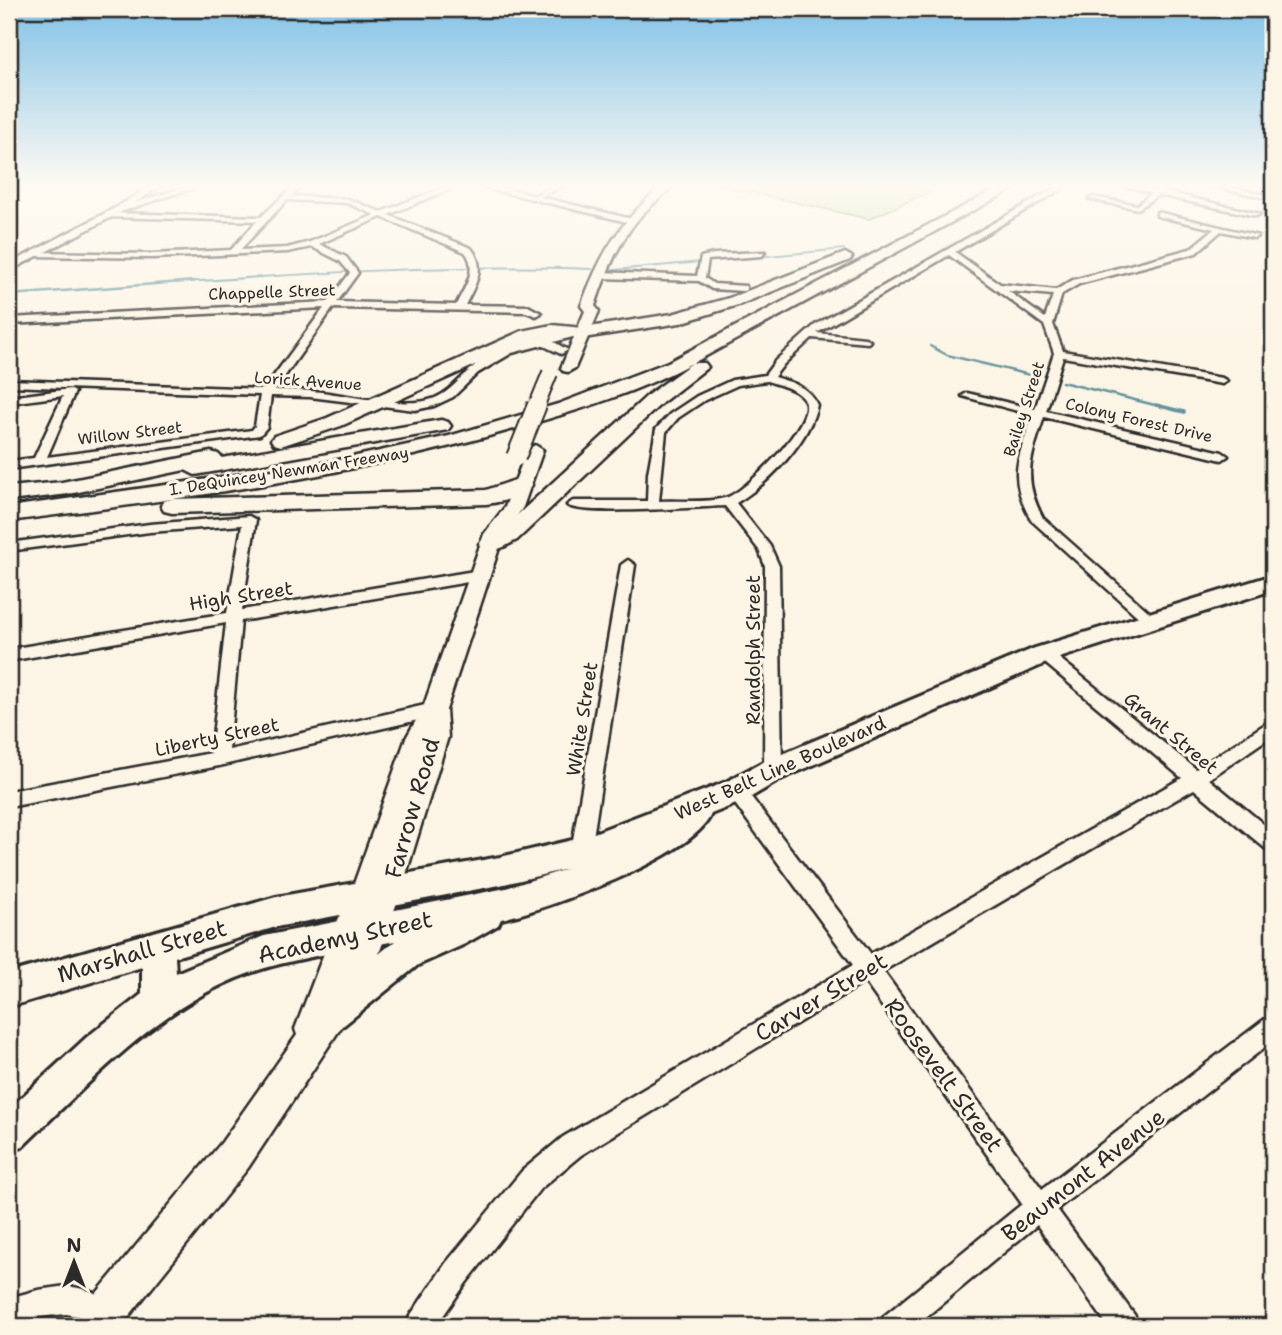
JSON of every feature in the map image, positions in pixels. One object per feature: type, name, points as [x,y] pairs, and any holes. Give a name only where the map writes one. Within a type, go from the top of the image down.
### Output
[{"type":"highway","name":"I. DeQuincey Newman Freeway","points":[[9,494],[173,472],[430,429],[489,414],[625,367],[881,246]]},
{"type":"highway","name":"I. DeQuincey Newman Freeway","points":[[9,514],[329,468],[404,453],[508,426],[602,395],[674,366],[853,259]]},
{"type":"highway","points":[[69,486],[254,447],[334,422],[552,330],[576,327],[621,328],[674,319],[713,309],[853,259]]},
{"type":"highway","points":[[493,539],[509,535],[656,398],[756,330],[839,284],[853,259]]},
{"type":"highway","points":[[9,520],[139,507],[510,486],[553,482],[572,476]]},
{"type":"main road","name":"Farrow Road","points":[[510,486],[516,457],[550,373],[616,246]]},
{"type":"main road","name":"Farrow Road","points":[[303,1051],[360,933],[376,893],[418,738],[433,710],[493,539],[490,525],[510,486],[535,450],[568,368],[576,327]]},
{"type":"main road","name":"West Belt Line Boulevard","points":[[725,796],[773,770],[1044,654],[1273,582]]},
{"type":"main road","name":"Academy Street","points":[[9,1134],[130,1025],[159,1003],[228,966],[264,952],[506,903],[578,866],[598,873],[670,837],[725,796]]},
{"type":"main road","points":[[376,893],[500,871],[578,866]]},
{"type":"main road","name":"Marshall Street","points":[[9,990],[276,912],[376,893]]},
{"type":"main road","points":[[332,1013],[407,953],[454,933],[506,903]]},
{"type":"main road","name":"Farrow Road","points":[[106,1322],[235,1155],[303,1051],[356,977],[360,933]]},
{"type":"main road","points":[[159,946],[159,1003]]},
{"type":"street","points":[[9,268],[49,246]]},
{"type":"street","points":[[233,253],[239,246]]},
{"type":"street","points":[[35,254],[152,256],[287,250],[303,246]]},
{"type":"street","points":[[266,394],[354,271],[346,261],[317,246]]},
{"type":"street","points":[[459,246],[475,257],[477,267],[459,307]]},
{"type":"street","points":[[768,378],[780,362],[809,335],[960,246]]},
{"type":"street","points":[[999,287],[1058,293],[1076,282],[1193,251],[1199,246]]},
{"type":"street","points":[[950,252],[1048,324],[1058,293]]},
{"type":"street","points":[[701,279],[702,263],[714,256],[762,254]]},
{"type":"street","points":[[600,275],[701,279],[712,286],[743,288]]},
{"type":"street","points":[[411,306],[421,293]]},
{"type":"street","name":"Chappelle Street","points":[[9,321],[331,305],[528,309],[536,313]]},
{"type":"street","name":"Bailey Street","points":[[1048,324],[1059,353],[1022,467],[1027,500],[1038,520],[1150,619]]},
{"type":"street","points":[[809,335],[865,341]]},
{"type":"street","points":[[1059,353],[1222,381]]},
{"type":"street","points":[[573,505],[653,504],[729,502],[746,492],[776,463],[808,421],[812,405],[808,398],[795,387],[768,378],[722,386],[674,416],[660,431],[653,504]]},
{"type":"street","name":"Lorick Avenue","points":[[9,383],[73,389],[341,396],[377,403]]},
{"type":"street","points":[[9,400],[73,389]]},
{"type":"street","points":[[39,461],[73,389]]},
{"type":"street","name":"Willow Street","points":[[9,465],[256,433],[261,427],[266,394]]},
{"type":"street","name":"Colony Forest Drive","points":[[967,396],[1222,456]]},
{"type":"street","name":"Randolph Street","points":[[729,502],[765,549],[772,566],[773,770]]},
{"type":"street","points":[[9,547],[150,528],[249,520],[234,616],[219,759]]},
{"type":"street","name":"White Street","points":[[578,866],[628,565]]},
{"type":"street","name":"High Street","points":[[9,655],[480,575]]},
{"type":"street","name":"Grant Street","points":[[1044,654],[1273,843]]},
{"type":"street","name":"Liberty Street","points":[[9,799],[219,759],[433,710]]},
{"type":"street","name":"Carver Street","points":[[420,1326],[456,1273],[531,1180],[572,1146],[867,968],[1195,780],[1273,726]]},
{"type":"street","name":"Roosevelt Street","points":[[725,796],[867,968],[1125,1326]]},
{"type":"street","name":"Beaumont Avenue","points":[[894,1326],[1039,1207],[1273,1027]]},
{"type":"street","points":[[9,1312],[38,1302],[65,1298],[84,1302],[106,1322]]},
{"type":"waterway","points":[[614,270],[844,249]]},
{"type":"waterway","points":[[172,283],[434,269],[592,269]]},
{"type":"waterway","points":[[9,295],[195,281]]},
{"type":"waterway","points":[[930,346],[947,355],[1034,376]]},
{"type":"waterway","points":[[1062,382],[1163,407]]},
{"type":"waterway","points":[[1156,405],[1184,412]]}]
